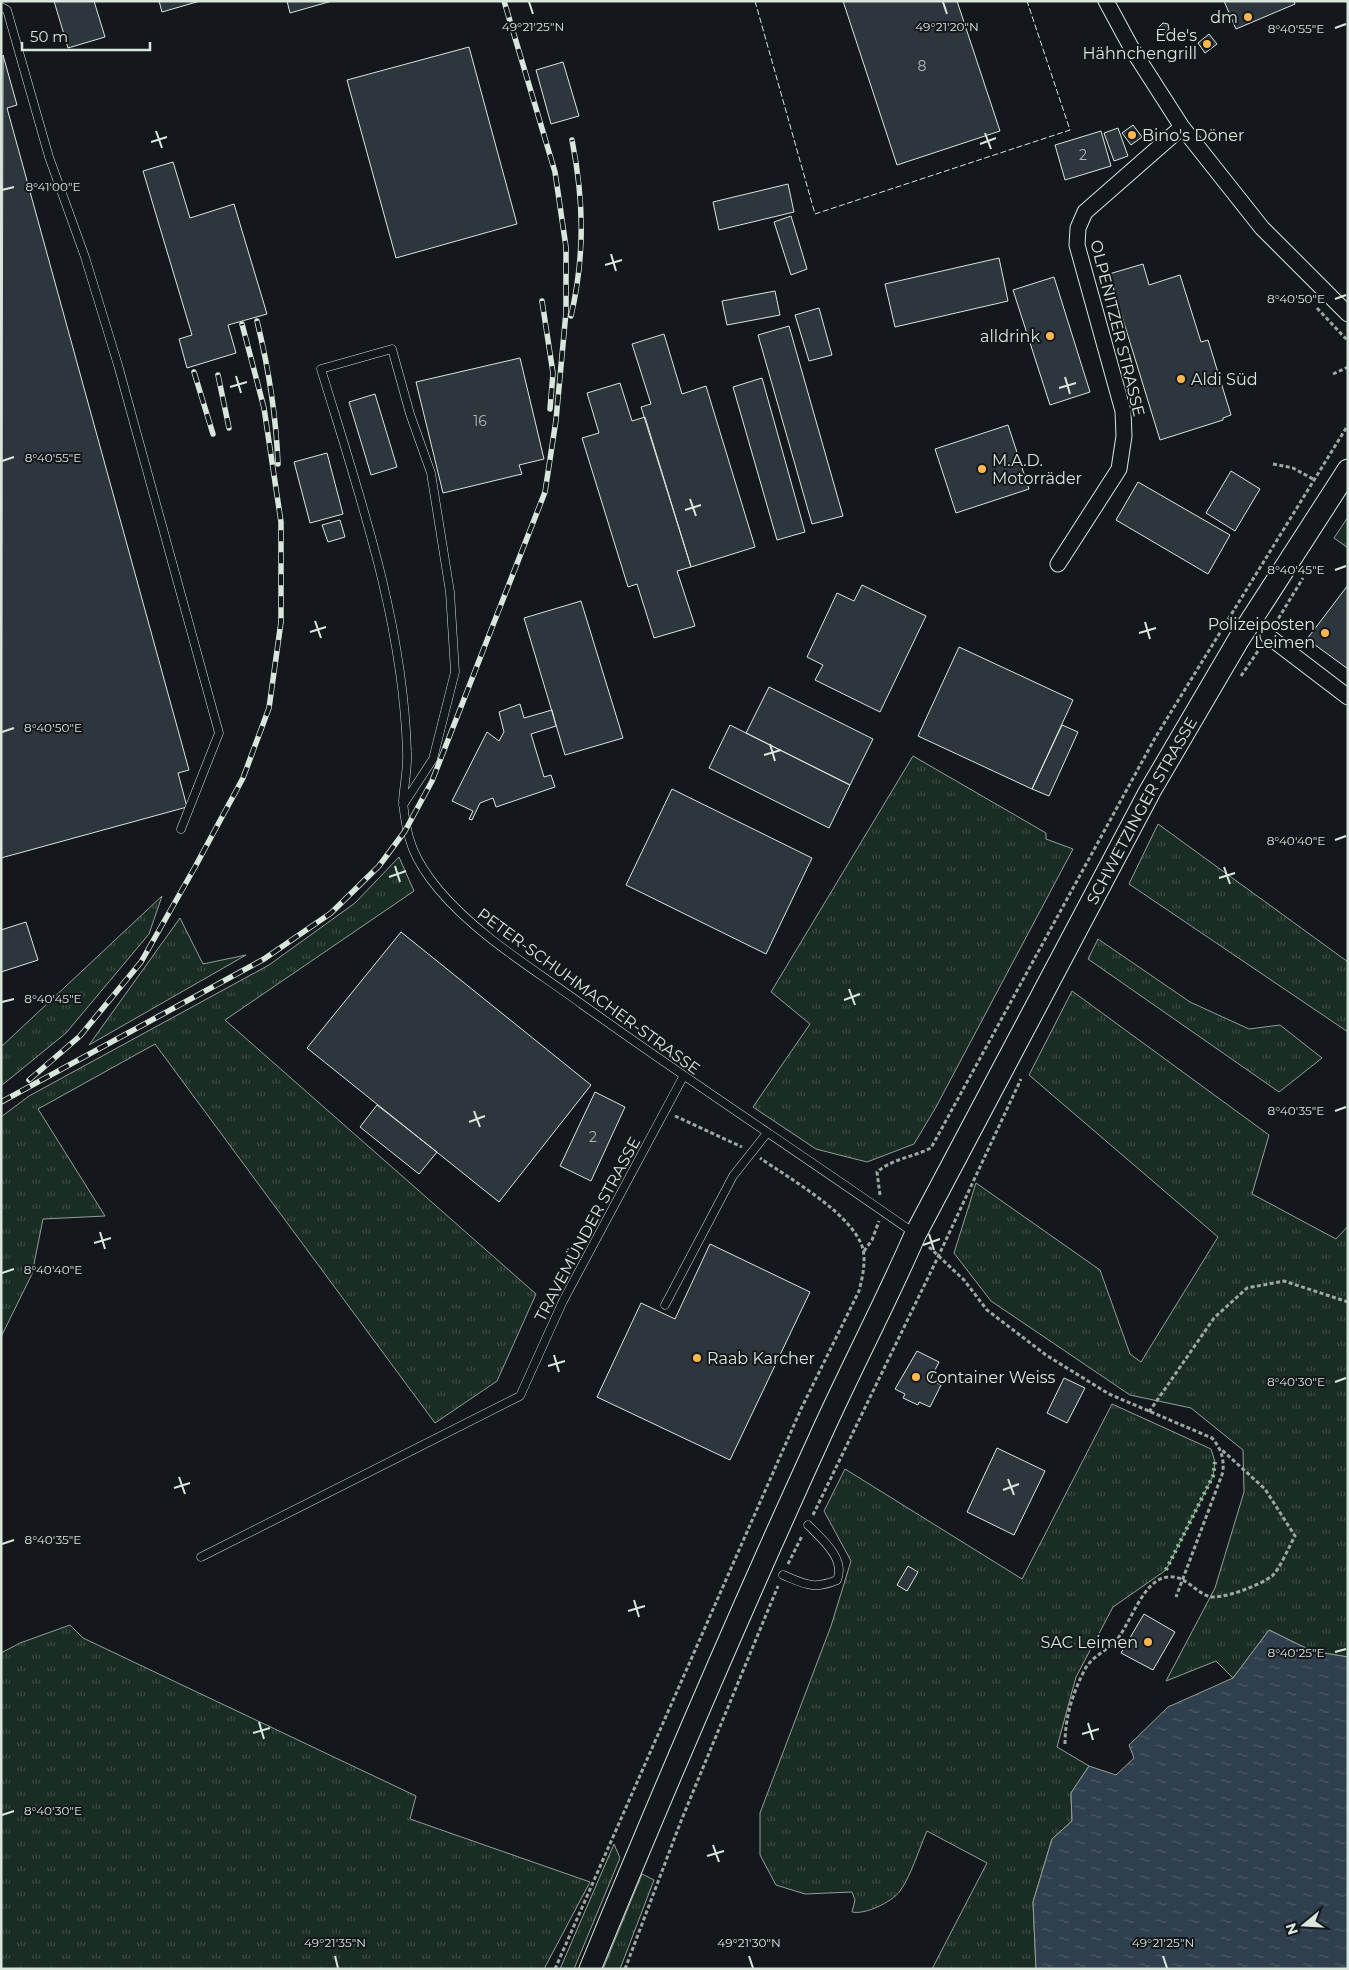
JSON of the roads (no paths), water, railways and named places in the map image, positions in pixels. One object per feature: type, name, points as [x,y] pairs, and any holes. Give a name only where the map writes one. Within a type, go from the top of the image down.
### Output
[{"type":"main road","name":"SCHWETZINGER STRASSE","points":[[590,1969],[658,1803],[816,1446],[915,1235],[1150,791],[1239,639],[1348,470]]},
{"type":"street","points":[[1106,1],[1132,49],[1182,127],[1262,228],[1348,314]]},
{"type":"street","name":"OLPENITZER STRASSE","points":[[1058,564],[1119,469],[1124,436],[1123,411],[1077,245],[1078,228],[1085,212],[1182,127]]},
{"type":"street","points":[[1268,636],[1348,697]]},
{"type":"lane","points":[[1,7],[7,10],[49,157],[85,257],[118,365],[219,733],[181,829]]},
{"type":"lane","name":"PETER-SCHUHMACHER-STRASSE","points":[[403,805],[433,759],[454,672],[450,592],[431,474],[410,414],[392,349],[320,369],[360,499],[390,610],[402,681],[407,754],[403,805],[405,831],[419,863],[439,890],[471,924],[683,1077],[915,1235]]},
{"type":"lane","name":"TRAVEMÜNDER STRASSE","points":[[201,1557],[520,1396],[563,1301],[683,1077]]},
{"type":"lane","points":[[665,1305],[733,1176],[767,1133]]},
{"type":"lane","points":[[783,1575],[803,1584],[821,1586],[837,1580],[840,1572],[838,1561],[808,1525]]},
{"type":"water","points":[[1269,1630],[1312,1651],[1348,1657],[1348,1969],[1036,1969],[1033,1902],[1052,1839],[1072,1821],[1071,1793],[1089,1766],[1116,1775],[1134,1758],[1129,1745],[1168,1707],[1233,1678]]},
{"type":"railway","points":[[1,1102],[264,959],[331,913],[379,866],[405,831],[432,781],[545,492],[556,420],[566,312],[566,247],[555,172],[504,1]]},
{"type":"railway","points":[[571,316],[581,250],[581,206],[572,140]]},
{"type":"railway","points":[[542,301],[553,373],[550,409]]},
{"type":"railway","points":[[257,321],[271,392],[276,427],[278,464]]},
{"type":"railway","points":[[29,1080],[80,1036],[141,962],[243,778],[269,708],[281,622],[281,522],[264,408],[242,324]]},
{"type":"railway","points":[[194,372],[213,434]]},
{"type":"railway","points":[[218,375],[229,428]]},
{"type":"place","name":"dm","points":[[1248,17]]},
{"type":"place","name":"Ede's Hähnchengrill","points":[[1207,44]]},
{"type":"place","name":"Bino's Döner","points":[[1132,135]]},
{"type":"place","name":"alldrink","points":[[1050,336]]},
{"type":"place","name":"Aldi Süd","points":[[1181,379]]},
{"type":"place","name":"M.A.D. Motorräder","points":[[982,469]]},
{"type":"place","name":"Polizeiposten Leimen","points":[[1325,633]]},
{"type":"place","name":"Raab Karcher","points":[[697,1358]]},
{"type":"place","name":"Container Weiss","points":[[916,1377]]},
{"type":"place","name":"SAC Leimen","points":[[1148,1642]]}]
